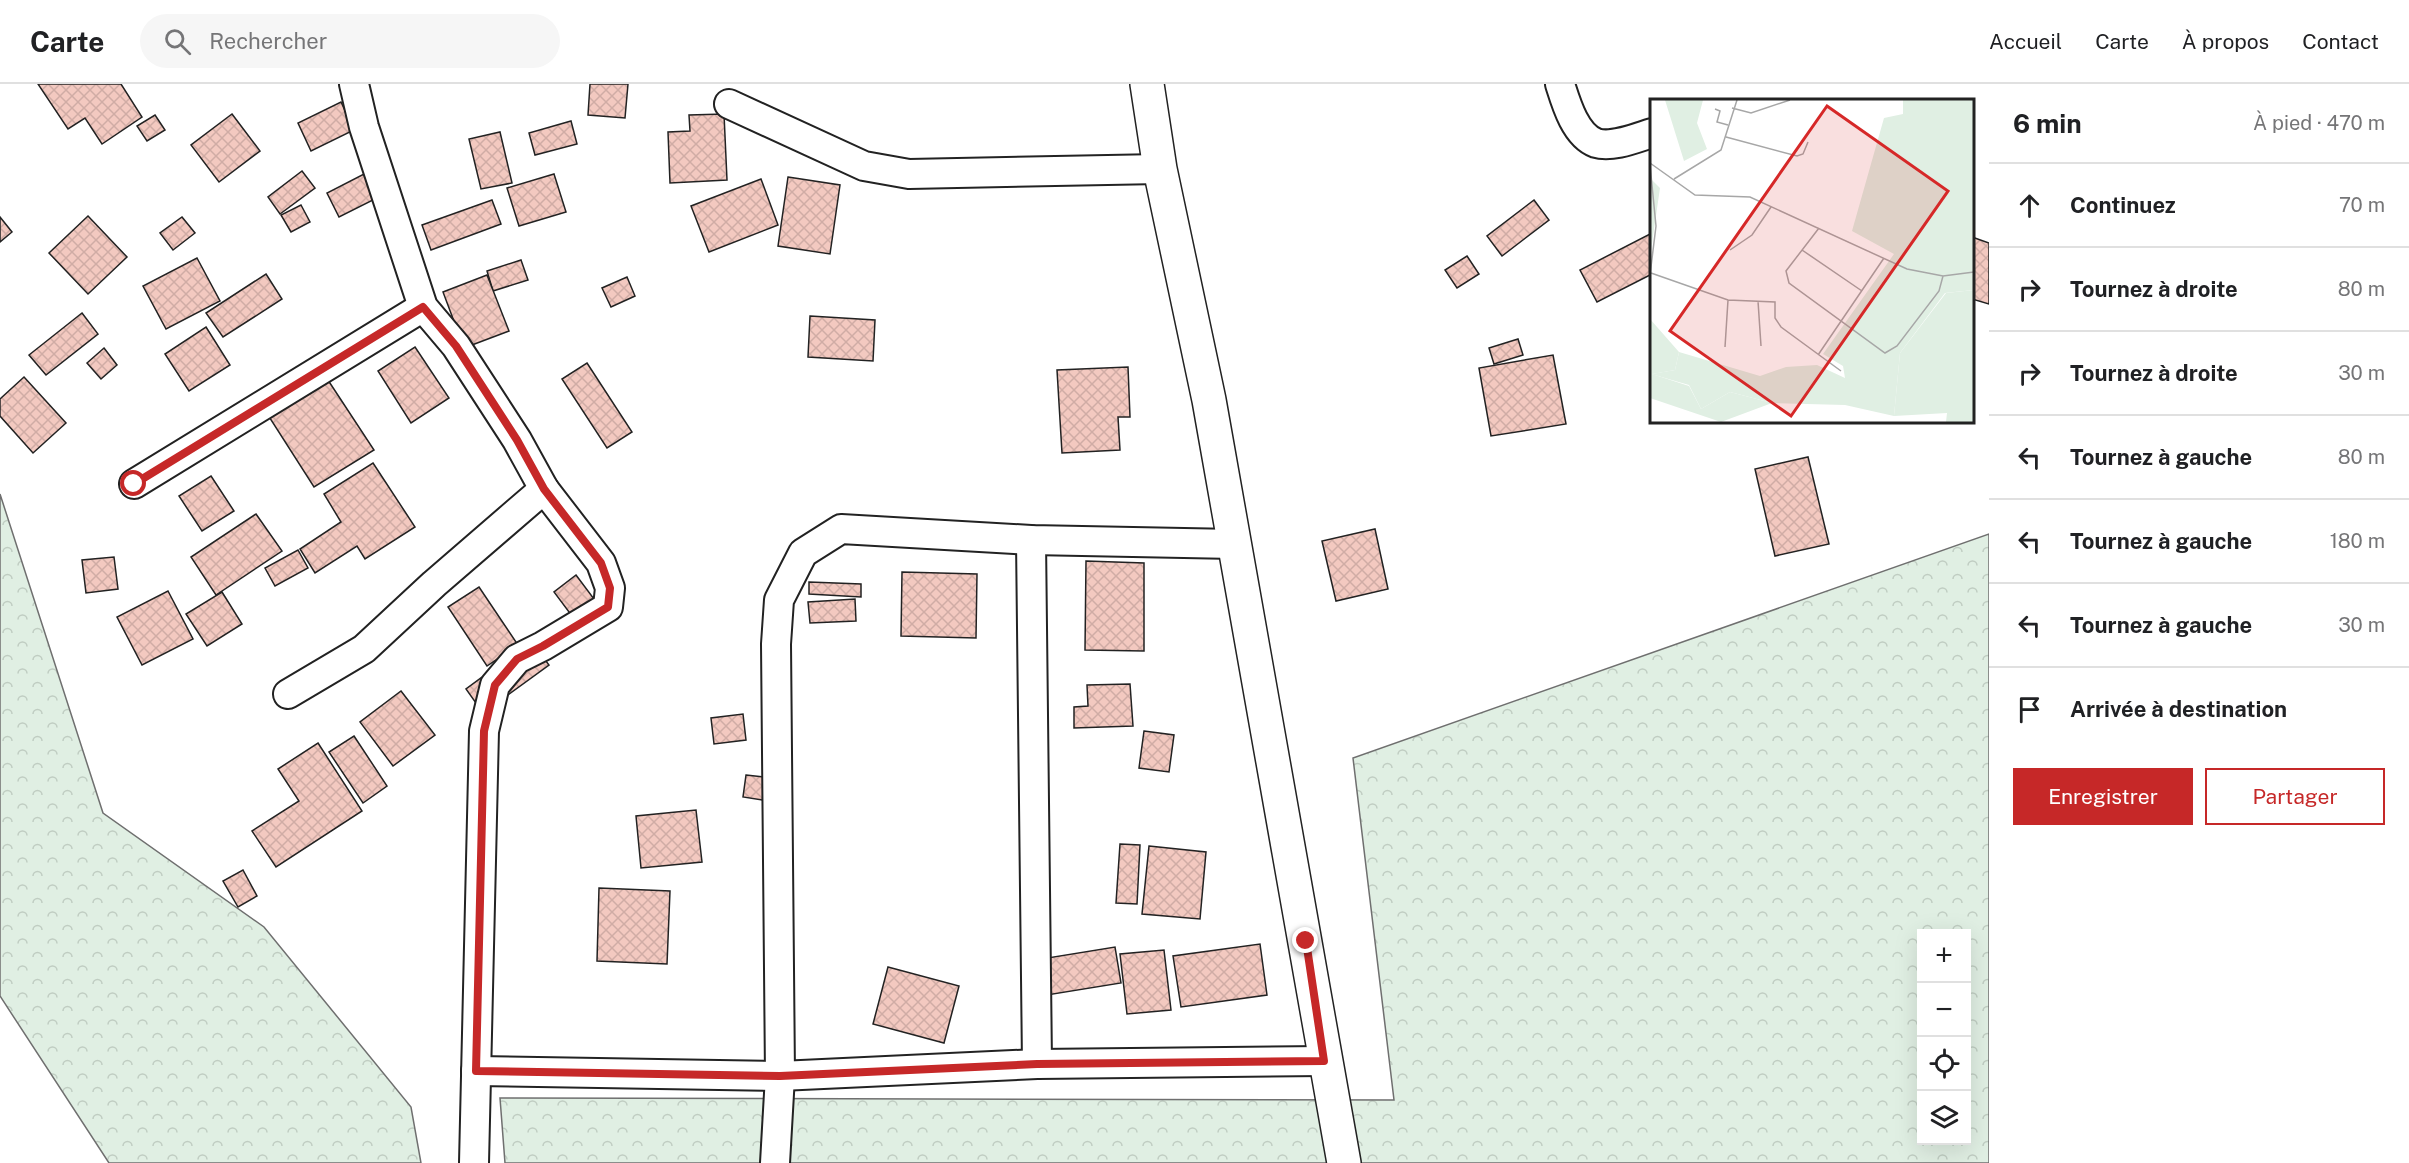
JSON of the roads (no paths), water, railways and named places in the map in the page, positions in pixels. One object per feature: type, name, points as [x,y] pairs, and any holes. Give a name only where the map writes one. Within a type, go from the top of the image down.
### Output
[{"type":"street","points":[[354,84],[364,127],[423,307],[456,346],[517,440],[544,489],[601,563],[610,588],[608,607],[517,659],[495,685],[484,731],[474,1163]]},
{"type":"street","points":[[1147,84],[1160,169],[1209,400],[1306,941],[1324,1061],[1344,1163]]},
{"type":"street","points":[[1560,84],[1569,111],[1582,132],[1596,143],[1610,144],[1650,134]]},
{"type":"street","points":[[729,104],[864,166],[909,174],[1160,169]]},
{"type":"street","points":[[134,484],[423,307]]},
{"type":"street","points":[[288,694],[363,649],[544,489]]},
{"type":"street","points":[[775,1163],[780,1076],[776,644],[779,600],[803,552],[841,529],[1031,540],[1235,544]]},
{"type":"street","points":[[1031,540],[1037,1064]]},
{"type":"street","points":[[476,1071],[780,1076],[1037,1064],[1324,1061]]}]
